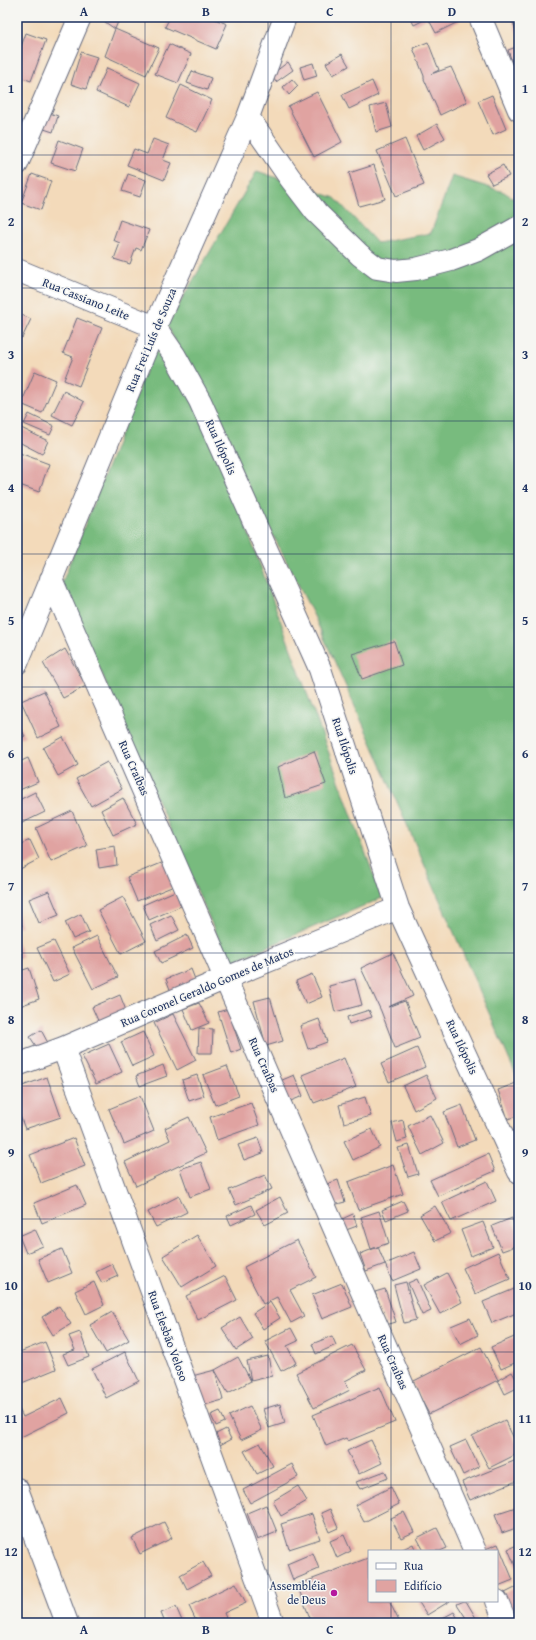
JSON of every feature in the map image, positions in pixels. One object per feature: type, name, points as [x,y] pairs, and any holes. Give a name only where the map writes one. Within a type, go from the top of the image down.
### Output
[{"type":"street","points":[[17,164],[80,17]]},
{"type":"street","name":"Rua Frei Luís de Souza","points":[[17,663],[155,327],[248,117],[285,17]]},
{"type":"street","points":[[480,17],[519,110]]},
{"type":"street","points":[[248,117],[290,178],[316,212],[360,255],[377,268],[396,271],[416,269],[451,260],[478,250],[519,227]]},
{"type":"street","name":"Rua Cassiano Leite","points":[[17,270],[155,327]]},
{"type":"street","name":"Rua Ilópolis","points":[[155,327],[175,356],[200,402],[320,669],[398,908],[519,1172]]},
{"type":"street","name":"Rua Craíbas","points":[[51,579],[475,1550]]},
{"type":"street","name":"Rua Coronel Geraldo Gomes de Matos","points":[[17,1065],[63,1048],[226,978],[398,908]]},
{"type":"street","name":"Rua Elesbão Veloso","points":[[63,1048],[273,1623]]},
{"type":"street","points":[[17,1489],[67,1623]]},
{"type":"street","points":[[497,1602],[506,1623]]},
{"type":"green space","points":[[257,171],[335,198],[377,243],[431,233],[452,176],[504,192],[519,202],[519,1082],[371,742],[314,616],[167,325]]},
{"type":"green space","points":[[154,349],[200,401],[382,898],[229,963],[62,583]]},
{"type":"building","points":[[98,17],[120,17],[115,29]]},
{"type":"building","points":[[170,17],[210,17],[227,24],[216,49],[165,27]]},
{"type":"building","points":[[410,17],[458,17],[460,21],[436,33],[428,18],[414,25]]},
{"type":"building","points":[[511,17],[519,17],[519,39]]},
{"type":"building","points":[[115,29],[159,48],[146,75],[105,56]]},
{"type":"building","points":[[26,33],[46,40],[31,81],[17,76],[17,58]]},
{"type":"building","points":[[428,42],[439,70],[431,74],[451,67],[467,102],[440,115],[424,79],[413,48]]},
{"type":"building","points":[[169,44],[191,54],[178,83],[155,74]]},
{"type":"building","points":[[519,46],[519,66],[514,68],[508,50]]},
{"type":"building","points":[[81,52],[97,57],[86,89],[71,84]]},
{"type":"building","points":[[342,54],[349,66],[333,75],[326,63]]},
{"type":"building","points":[[288,62],[293,70],[276,82],[271,75]]},
{"type":"building","points":[[313,63],[317,76],[304,80],[300,67]]},
{"type":"building","points":[[107,68],[140,83],[129,107],[96,92]]},
{"type":"building","points":[[192,71],[211,78],[207,90],[187,83]]},
{"type":"building","points":[[292,79],[298,86],[289,95],[283,87]]},
{"type":"building","points":[[372,81],[378,95],[349,109],[342,95]]},
{"type":"building","points":[[181,85],[212,100],[197,132],[166,118]]},
{"type":"building","points":[[317,92],[342,142],[314,157],[288,106]]},
{"type":"building","points":[[492,95],[506,129],[493,135],[478,101]]},
{"type":"building","points":[[386,103],[392,127],[376,132],[370,107]]},
{"type":"building","points":[[44,111],[58,116],[53,132],[38,127]]},
{"type":"building","points":[[437,124],[445,138],[423,150],[416,136]]},
{"type":"building","points":[[153,139],[169,145],[163,160],[171,163],[164,180],[127,165],[134,149],[147,154]]},
{"type":"building","points":[[405,139],[424,185],[396,196],[377,151]]},
{"type":"building","points":[[59,140],[83,149],[75,171],[51,163]]},
{"type":"building","points":[[374,165],[385,199],[359,206],[349,173]]},
{"type":"building","points":[[503,165],[509,176],[492,184],[486,174]]},
{"type":"building","points":[[32,174],[51,181],[41,210],[21,203]]},
{"type":"building","points":[[128,174],[146,180],[140,197],[122,191]]},
{"type":"building","points":[[120,220],[149,230],[141,250],[136,248],[130,264],[114,259],[120,243],[113,240]]},
{"type":"building","points":[[17,313],[31,319],[22,338],[17,336]]},
{"type":"building","points":[[77,318],[102,328],[79,386],[64,380],[73,357],[63,353]]},
{"type":"building","points":[[35,371],[56,380],[42,413],[21,404]]},
{"type":"building","points":[[64,391],[84,402],[72,425],[52,415]]},
{"type":"building","points":[[29,414],[54,426],[50,435],[24,424]]},
{"type":"building","points":[[17,426],[48,441],[42,454],[17,441]]},
{"type":"building","points":[[17,452],[49,464],[39,492],[17,484]]},
{"type":"building","points":[[394,641],[402,665],[362,679],[352,654]]},
{"type":"building","points":[[65,649],[86,686],[63,698],[43,663]]},
{"type":"building","points":[[44,691],[61,727],[38,738],[21,701]]},
{"type":"building","points":[[17,723],[25,736],[17,740]]},
{"type":"building","points":[[63,737],[78,765],[58,776],[43,748]]},
{"type":"building","points":[[314,751],[326,784],[285,798],[278,767]]},
{"type":"building","points":[[28,758],[38,782],[17,791],[17,763]]},
{"type":"building","points":[[107,762],[122,789],[91,806],[76,779]]},
{"type":"building","points":[[35,792],[45,812],[18,825],[17,801]]},
{"type":"building","points":[[123,798],[137,824],[113,835],[101,810]]},
{"type":"building","points":[[72,811],[87,846],[51,862],[36,828]]},
{"type":"building","points":[[30,840],[39,859],[20,869],[17,864],[17,846]]},
{"type":"building","points":[[115,846],[117,865],[99,868],[96,849]]},
{"type":"building","points":[[169,860],[179,884],[137,901],[127,877]]},
{"type":"building","points":[[49,891],[59,915],[39,923],[29,899]]},
{"type":"building","points":[[175,891],[181,906],[149,920],[143,905]]},
{"type":"building","points":[[123,897],[146,941],[121,954],[98,910]]},
{"type":"building","points":[[17,910],[22,926],[17,927]]},
{"type":"building","points":[[81,914],[89,932],[73,939],[65,922]]},
{"type":"building","points":[[171,915],[179,930],[157,941],[150,925]]},
{"type":"building","points":[[187,935],[193,948],[161,963],[155,951]]},
{"type":"building","points":[[97,936],[118,977],[93,989],[72,948]]},
{"type":"building","points":[[17,941],[23,957],[17,960]]},
{"type":"building","points":[[54,941],[70,974],[53,982],[37,948]]},
{"type":"building","points":[[393,953],[413,996],[388,1007],[405,1001],[420,1038],[395,1048],[381,1011],[361,968]]},
{"type":"building","points":[[29,968],[39,999],[17,1007],[17,972]]},
{"type":"building","points":[[191,969],[196,982],[171,992],[166,979]]},
{"type":"building","points":[[312,974],[322,997],[306,1004],[296,981]]},
{"type":"building","points":[[355,979],[362,1005],[335,1012],[329,986]]},
{"type":"building","points":[[120,995],[127,1013],[100,1025],[92,1007]]},
{"type":"building","points":[[270,997],[283,1041],[266,1046],[254,1001]]},
{"type":"building","points":[[199,1003],[209,1023],[192,1030],[183,1009]]},
{"type":"building","points":[[228,1009],[241,1049],[231,1053],[218,1012]]},
{"type":"building","points":[[369,1010],[372,1017],[349,1024],[347,1017]]},
{"type":"building","points":[[173,1014],[196,1060],[177,1070],[154,1023]]},
{"type":"building","points":[[319,1019],[327,1042],[308,1049],[300,1026]]},
{"type":"building","points":[[199,1028],[213,1029],[212,1053],[198,1053]]},
{"type":"building","points":[[41,1030],[48,1043],[38,1049],[30,1037]]},
{"type":"building","points":[[143,1032],[154,1056],[132,1066],[121,1042]]},
{"type":"building","points":[[109,1044],[122,1072],[96,1084],[82,1056]]},
{"type":"building","points":[[417,1048],[425,1067],[389,1082],[381,1064]]},
{"type":"building","points":[[344,1058],[356,1087],[314,1103],[302,1075]]},
{"type":"building","points":[[163,1065],[167,1076],[140,1086],[136,1076]]},
{"type":"building","points":[[227,1066],[239,1096],[215,1105],[203,1075]]},
{"type":"building","points":[[197,1075],[204,1096],[189,1101],[182,1080]]},
{"type":"building","points":[[294,1075],[303,1096],[288,1102],[280,1081]]},
{"type":"building","points":[[426,1075],[437,1098],[414,1110],[403,1086]]},
{"type":"building","points":[[47,1077],[61,1117],[25,1129],[17,1108],[17,1088]]},
{"type":"building","points":[[516,1083],[519,1091],[519,1115],[508,1119],[498,1090]]},
{"type":"building","points":[[140,1096],[154,1131],[124,1144],[109,1109]]},
{"type":"building","points":[[365,1097],[371,1116],[344,1123],[339,1105]]},
{"type":"building","points":[[251,1103],[259,1125],[217,1140],[210,1117]]},
{"type":"building","points":[[462,1105],[475,1140],[457,1147],[444,1112]]},
{"type":"building","points":[[430,1115],[444,1143],[422,1155],[408,1126]]},
{"type":"building","points":[[189,1117],[206,1153],[136,1186],[125,1162],[170,1140],[165,1128]]},
{"type":"building","points":[[403,1120],[407,1139],[397,1142],[392,1123]]},
{"type":"building","points":[[372,1129],[380,1147],[353,1160],[344,1141]]},
{"type":"building","points":[[74,1138],[85,1166],[41,1183],[30,1155]]},
{"type":"building","points":[[258,1138],[263,1153],[244,1160],[238,1145]]},
{"type":"building","points":[[409,1145],[418,1174],[408,1177],[398,1148]]},
{"type":"building","points":[[488,1154],[495,1171],[438,1196],[430,1180]]},
{"type":"building","points":[[201,1162],[211,1189],[190,1197],[180,1169]]},
{"type":"building","points":[[393,1165],[403,1194],[358,1210],[348,1182]]},
{"type":"building","points":[[265,1175],[272,1189],[236,1205],[229,1190]]},
{"type":"building","points":[[338,1180],[345,1202],[333,1205],[327,1184]]},
{"type":"building","points":[[487,1181],[496,1201],[451,1221],[442,1202]]},
{"type":"building","points":[[77,1185],[86,1205],[42,1223],[34,1203]]},
{"type":"building","points":[[179,1196],[187,1212],[156,1227],[148,1212]]},
{"type":"building","points":[[280,1197],[288,1213],[265,1225],[256,1210]]},
{"type":"building","points":[[403,1201],[408,1211],[386,1220],[382,1210]]},
{"type":"building","points":[[251,1205],[255,1214],[231,1225],[227,1216]]},
{"type":"building","points":[[435,1206],[451,1233],[435,1241],[420,1215]]},
{"type":"building","points":[[379,1211],[389,1243],[371,1249],[361,1217]]},
{"type":"building","points":[[353,1214],[357,1226],[346,1230],[342,1219]]},
{"type":"building","points":[[512,1218],[519,1236],[519,1245],[502,1251],[492,1226]]},
{"type":"building","points":[[483,1222],[493,1247],[471,1256],[461,1230]]},
{"type":"building","points":[[35,1229],[43,1246],[26,1253],[19,1236]]},
{"type":"building","points":[[197,1235],[216,1266],[182,1287],[163,1256]]},
{"type":"building","points":[[297,1240],[316,1277],[290,1290],[304,1316],[291,1323],[277,1297],[263,1304],[244,1267]]},
{"type":"building","points":[[378,1247],[385,1264],[366,1271],[360,1254]]},
{"type":"building","points":[[62,1249],[72,1273],[48,1283],[38,1259]]},
{"type":"building","points":[[414,1252],[421,1269],[392,1281],[385,1264]]},
{"type":"building","points":[[498,1252],[510,1279],[475,1294],[463,1268]]},
{"type":"building","points":[[112,1264],[118,1276],[102,1283],[96,1272]]},
{"type":"building","points":[[447,1273],[462,1302],[440,1314],[424,1285]]},
{"type":"building","points":[[225,1276],[237,1300],[198,1320],[186,1296]]},
{"type":"building","points":[[417,1279],[431,1311],[422,1315],[408,1283]]},
{"type":"building","points":[[94,1282],[104,1305],[86,1314],[75,1291]]},
{"type":"building","points":[[406,1282],[416,1320],[404,1323],[394,1285]]},
{"type":"building","points":[[342,1283],[352,1307],[322,1319],[312,1295]]},
{"type":"building","points":[[519,1287],[519,1312],[492,1323],[483,1302]]},
{"type":"building","points":[[385,1289],[396,1322],[386,1325],[375,1292]]},
{"type":"building","points":[[270,1302],[280,1318],[263,1329],[253,1313]]},
{"type":"building","points":[[59,1306],[71,1324],[53,1335],[42,1317]]},
{"type":"building","points":[[112,1312],[129,1340],[106,1353],[90,1325]]},
{"type":"building","points":[[240,1317],[253,1339],[236,1350],[222,1328]]},
{"type":"building","points":[[470,1318],[478,1335],[460,1344],[451,1326]]},
{"type":"building","points":[[291,1328],[298,1341],[287,1346],[296,1363],[281,1371],[265,1341]]},
{"type":"building","points":[[80,1332],[89,1357],[68,1365],[63,1354],[75,1350],[69,1336]]},
{"type":"building","points":[[519,1335],[519,1361],[501,1369],[491,1347]]},
{"type":"building","points":[[332,1336],[336,1345],[316,1354],[312,1344]]},
{"type":"building","points":[[45,1342],[56,1369],[17,1385],[17,1353]]},
{"type":"building","points":[[352,1345],[366,1370],[345,1381],[350,1390],[314,1408],[296,1373]]},
{"type":"building","points":[[481,1347],[498,1380],[429,1414],[412,1382]]},
{"type":"building","points":[[125,1352],[139,1381],[106,1398],[92,1369]]},
{"type":"building","points":[[268,1356],[272,1376],[251,1381],[247,1361]]},
{"type":"building","points":[[238,1357],[251,1381],[228,1393],[215,1370]]},
{"type":"building","points":[[215,1370],[223,1400],[201,1406],[192,1376]]},
{"type":"building","points":[[512,1372],[519,1384],[519,1387],[505,1394],[498,1380]]},
{"type":"building","points":[[380,1387],[395,1422],[348,1441],[346,1438],[326,1446],[313,1415]]},
{"type":"building","points":[[62,1398],[69,1413],[17,1439],[17,1405],[23,1417]]},
{"type":"building","points":[[280,1404],[285,1423],[269,1428],[263,1409]]},
{"type":"building","points":[[250,1406],[262,1430],[241,1440],[229,1416]]},
{"type":"building","points":[[220,1411],[225,1422],[216,1426],[211,1415]]},
{"type":"building","points":[[505,1420],[519,1449],[519,1453],[489,1468],[472,1436]]},
{"type":"building","points":[[226,1429],[231,1439],[220,1445],[214,1435]]},
{"type":"building","points":[[371,1440],[382,1463],[359,1474],[347,1451]]},
{"type":"building","points":[[466,1440],[479,1467],[463,1475],[450,1447]]},
{"type":"building","points":[[260,1443],[273,1466],[257,1474],[244,1451]]},
{"type":"building","points":[[519,1459],[519,1480],[470,1500],[462,1482]]},
{"type":"building","points":[[292,1464],[298,1477],[250,1503],[243,1490]]},
{"type":"building","points":[[385,1471],[388,1478],[360,1489],[356,1482]]},
{"type":"building","points":[[298,1486],[307,1501],[281,1516],[273,1501]]},
{"type":"building","points":[[391,1487],[399,1504],[364,1522],[355,1505]]},
{"type":"building","points":[[266,1505],[277,1532],[257,1540],[247,1513]]},
{"type":"building","points":[[519,1506],[519,1527],[502,1533],[495,1514]]},
{"type":"building","points":[[330,1509],[338,1528],[329,1532],[321,1513]]},
{"type":"building","points":[[404,1512],[414,1532],[401,1538],[391,1518]]},
{"type":"building","points":[[312,1514],[320,1539],[289,1549],[281,1524]]},
{"type":"building","points":[[164,1522],[172,1538],[140,1554],[132,1538]]},
{"type":"building","points":[[437,1528],[447,1548],[442,1550],[423,1550],[417,1538]]},
{"type":"building","points":[[344,1535],[351,1551],[337,1558],[330,1541]]},
{"type":"building","points":[[413,1544],[416,1550],[401,1550]]},
{"type":"building","points":[[498,1544],[513,1580],[498,1586],[498,1550],[483,1550]]},
{"type":"building","points":[[519,1544],[519,1575],[508,1549]]},
{"type":"building","points":[[313,1553],[319,1569],[293,1580],[287,1564]]},
{"type":"building","name":"Assembléia de Deus","points":[[368,1558],[368,1602],[390,1602],[400,1623],[312,1623],[297,1585]]},
{"type":"building","points":[[203,1562],[211,1576],[187,1589],[180,1575]]},
{"type":"building","points":[[236,1583],[246,1603],[224,1613],[228,1623],[197,1623],[189,1606]]},
{"type":"building","points":[[519,1586],[519,1612],[511,1616],[501,1595]]},
{"type":"building","points":[[419,1602],[448,1602],[427,1615]]},
{"type":"building","points":[[467,1602],[479,1623],[443,1623],[441,1619],[454,1612],[460,1622],[466,1618],[457,1604]]},
{"type":"building","points":[[176,1607],[183,1623],[165,1623],[161,1613]]},
{"type":"place","name":"Assembléia de Deus","points":[[334,1593]]}]
